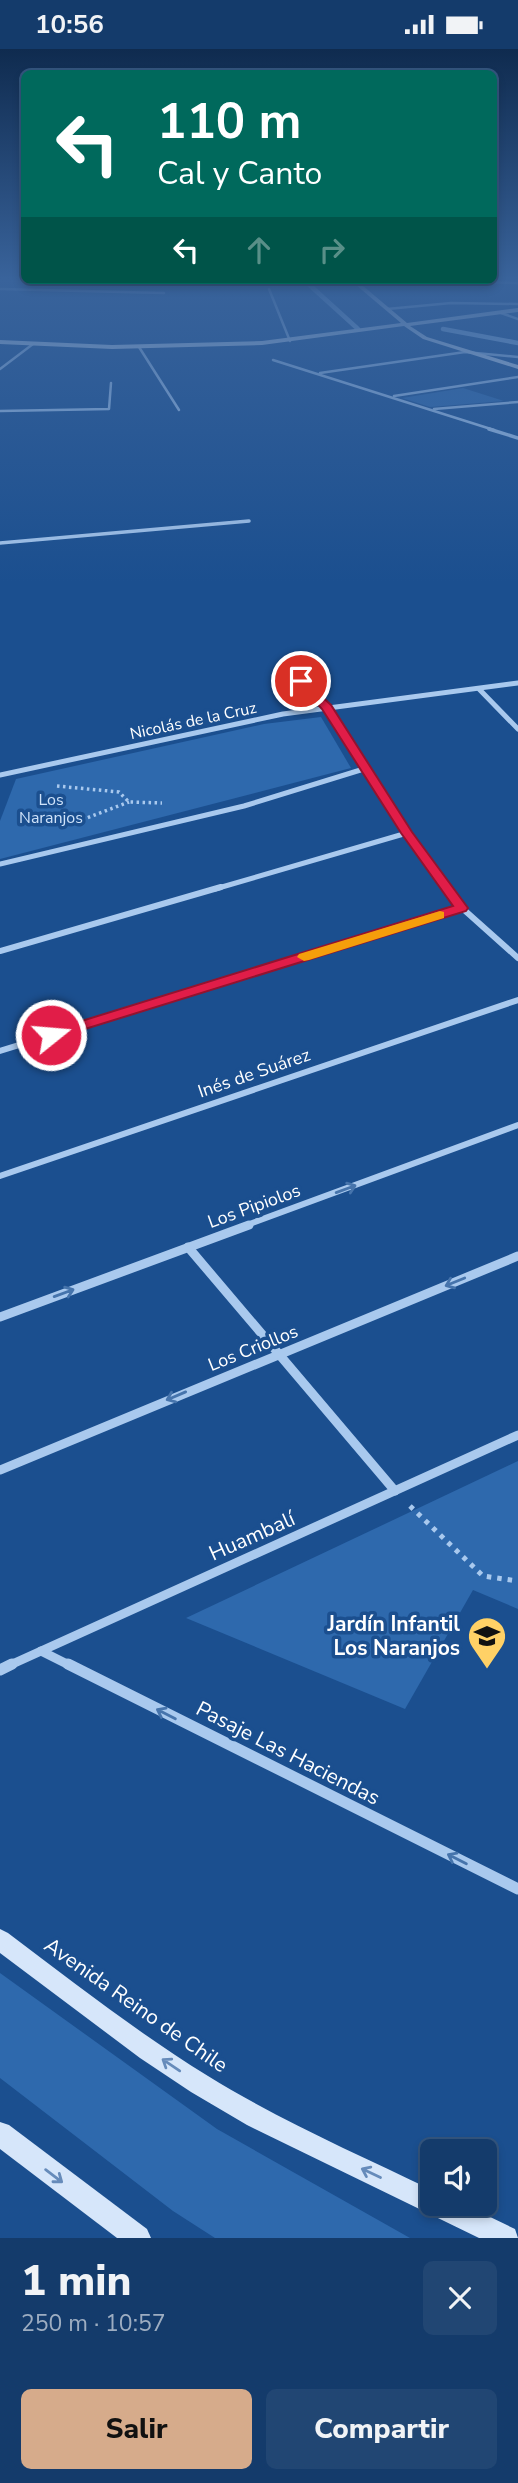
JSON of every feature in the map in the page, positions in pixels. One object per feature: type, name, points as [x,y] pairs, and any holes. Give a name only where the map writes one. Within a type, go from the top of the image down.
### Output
[{"type":"street","points":[[159,379],[178,410]]},
{"type":"street","points":[[333,379],[518,438]]},
{"type":"street","points":[[390,397],[504,379]]},
{"type":"street","points":[[0,411],[109,409],[111,383]]},
{"type":"street","points":[[430,409],[518,402]]},
{"type":"street","points":[[0,543],[250,521]]},
{"type":"street","points":[[301,681],[327,708],[407,833],[461,908],[518,958]]},
{"type":"street","name":"Nicolás de la Cruz","points":[[0,775],[239,722],[518,683]]},
{"type":"street","points":[[479,689],[518,729]]},
{"type":"street","points":[[0,864],[244,806],[367,768]]},
{"type":"street","points":[[0,951],[407,833]]},
{"type":"street","points":[[0,1051],[461,908]]},
{"type":"street","name":"Inés de Suárez","points":[[0,1176],[518,1000]]},
{"type":"street","name":"Los Pipiolos","points":[[0,1317],[518,1125]]},
{"type":"street","points":[[188,1247],[395,1491]]},
{"type":"street","name":"Los Criollos","points":[[0,1469],[518,1256]]},
{"type":"street","name":"Huambalí","points":[[0,1670],[518,1435]]},
{"type":"street","name":"Pasaje Las Haciendas","points":[[41,1651],[518,1889]]},
{"type":"street","name":"Avenida Reino de Chile","points":[[0,1940],[123,2033],[200,2084],[286,2133],[420,2197]]},
{"type":"street","points":[[0,2134],[138,2238]]},
{"type":"street","name":"Avenida Reino de Chile","points":[[460,2216],[506,2238]]},
{"type":"path","points":[[53,785],[119,792],[128,802],[167,804]]},
{"type":"path","points":[[395,1491],[483,1576],[518,1581]]},
{"type":"green space","points":[[463,388],[504,401],[430,407],[402,398]]},
{"type":"green space","name":"Los Naranjos","points":[[321,717],[351,768],[0,859],[0,821],[16,779],[264,724]]},
{"type":"green space","points":[[518,1461],[518,1609],[473,1590],[405,1709],[186,1618]]},
{"type":"green space","points":[[0,1973],[217,2129],[410,2238],[215,2238],[173,2211],[0,2078]]},
{"type":"slow traffic","points":[[304,957],[440,915]]},
{"type":"place","name":"Jardín Infantil Los Naranjos","points":[[487,1670]]},
{"type":"route","points":[[51,1035],[461,908],[407,833],[327,708],[301,681]]}]
